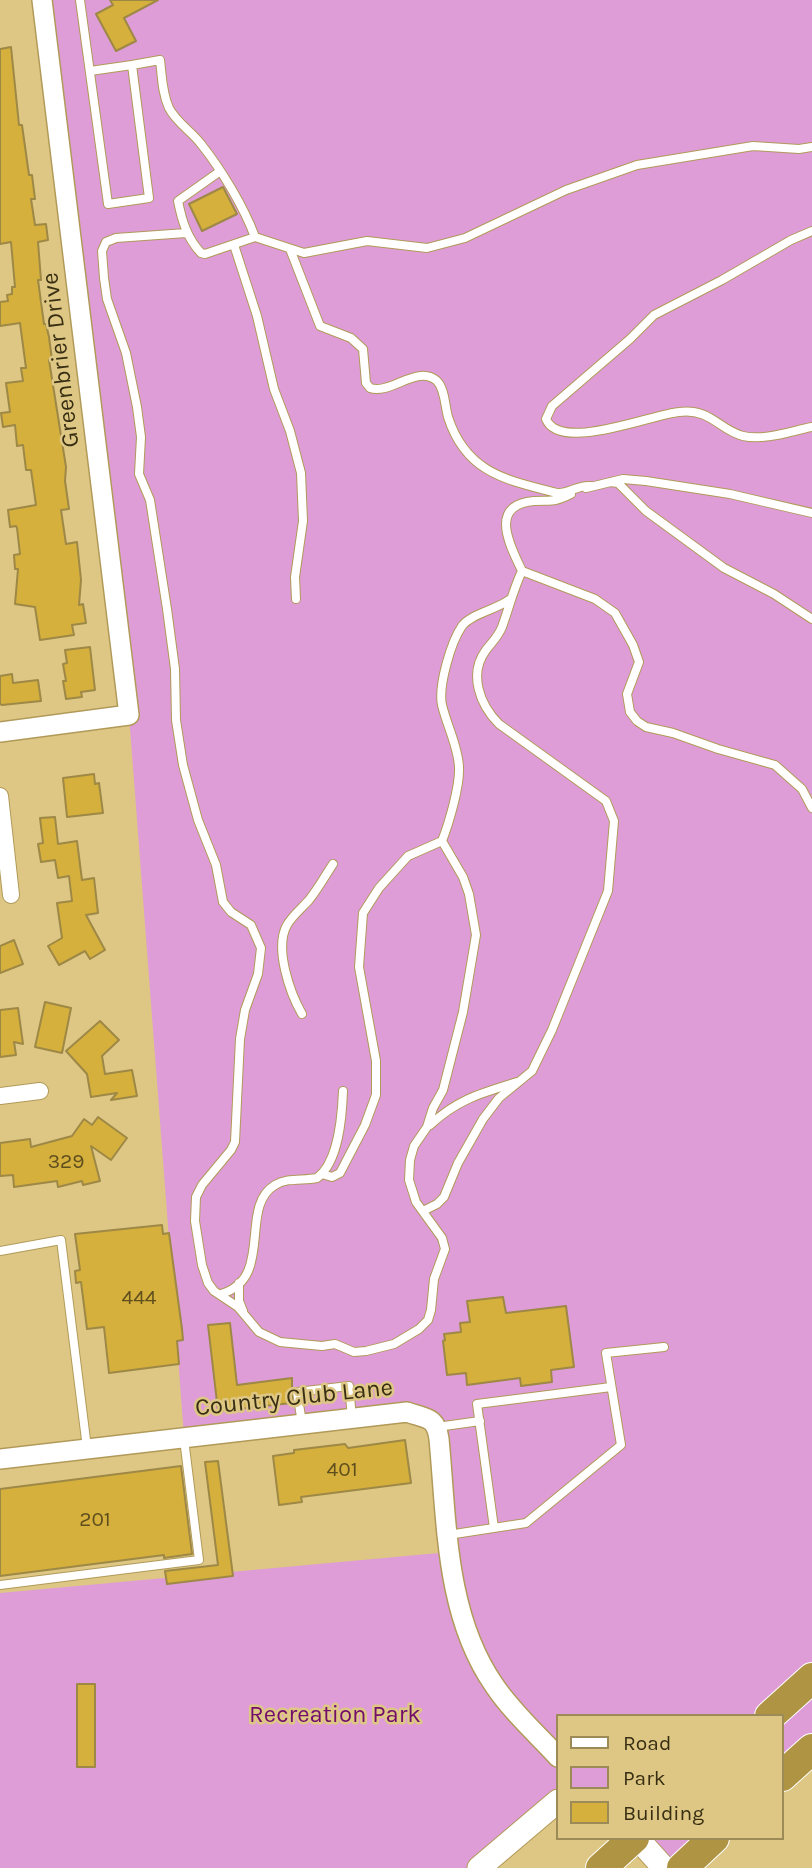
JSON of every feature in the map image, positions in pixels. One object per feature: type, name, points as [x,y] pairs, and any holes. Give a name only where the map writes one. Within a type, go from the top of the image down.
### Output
[{"type":"highway","points":[[772,1714],[812,1678]]},
{"type":"highway","points":[[784,1774],[812,1749]]},
{"type":"highway","points":[[682,1868],[712,1840]]},
{"type":"highway","points":[[601,1868],[647,1850]]},
{"type":"main road","points":[[479,1868],[556,1803]]},
{"type":"street","name":"Greenbrier Drive","points":[[0,732],[130,715],[42,0]]},
{"type":"street","points":[[0,796],[11,895]]},
{"type":"street","points":[[0,1096],[40,1091]]},
{"type":"street","name":"Country Club Lane","points":[[0,1459],[407,1412],[433,1421],[437,1427]]},
{"type":"street","points":[[437,1427],[454,1581],[464,1625],[471,1644],[500,1693],[556,1755]]},
{"type":"lane","points":[[80,0],[108,204],[149,198],[132,65]]},
{"type":"lane","points":[[90,71],[160,60],[163,91],[169,110],[200,142],[255,237]]},
{"type":"lane","points":[[219,172],[178,201],[186,233],[201,253],[255,237],[304,253],[368,241],[427,248],[446,245],[500,223],[566,190],[637,165],[752,146],[799,149],[812,147]]},
{"type":"lane","points":[[812,231],[654,315],[552,406],[546,419],[548,424],[556,429],[588,433],[678,412],[704,414],[733,433],[751,438],[812,427]]},
{"type":"lane","points":[[186,233],[116,238],[106,242],[102,261],[107,299],[126,353],[137,407],[141,437],[139,474],[150,499],[167,609],[175,668],[176,720],[185,774],[198,820],[216,865],[223,902],[231,912],[251,925],[261,948],[258,974],[240,1039],[235,1142],[196,1197],[195,1208],[208,1283],[259,1332],[273,1340],[307,1345],[335,1344],[354,1352],[382,1348],[411,1335],[428,1320],[434,1279],[444,1250],[442,1238],[416,1202],[411,1189],[410,1167],[414,1146],[440,1115],[473,1095],[520,1081]]},
{"type":"lane","points":[[234,245],[257,316],[280,410],[290,431],[301,473],[303,521],[295,577],[296,599]]},
{"type":"lane","points":[[290,249],[320,326],[351,338],[363,349],[366,383],[370,388],[384,388],[421,376],[437,381],[442,389],[454,432],[466,452],[490,473],[500,478],[565,494],[574,488],[623,479],[730,494],[812,513]]},
{"type":"lane","points":[[607,482],[618,483],[646,510],[724,568],[775,594],[812,620]]},
{"type":"lane","points":[[423,1212],[444,1197],[458,1163],[491,1108],[532,1071],[546,1044],[605,900],[614,821],[606,801],[499,724],[486,711],[478,678],[480,663],[485,651],[497,637],[522,571],[505,533],[506,520],[511,510],[523,503],[556,502],[590,486]]},
{"type":"lane","points":[[522,571],[595,599],[615,614],[633,645],[639,662],[627,694],[627,703],[637,721],[646,727],[775,765],[803,789],[812,808]]},
{"type":"lane","points":[[428,1127],[433,1108],[443,1090],[454,1050],[476,935],[469,894],[463,877],[442,841],[459,779],[457,752],[441,697],[448,662],[463,626],[472,617],[488,612],[509,600]]},
{"type":"lane","points":[[323,1174],[332,1177],[340,1173],[365,1125],[376,1095],[376,1061],[359,967],[363,913],[379,888],[408,856],[442,841]]},
{"type":"lane","points":[[302,1014],[292,996],[286,976],[283,934],[333,864]]},
{"type":"lane","points":[[221,1294],[231,1292],[249,1267],[255,1246],[257,1209],[261,1198],[278,1183],[310,1180],[323,1174],[340,1131],[343,1091]]},
{"type":"lane","points":[[0,1251],[61,1240],[87,1448]]},
{"type":"lane","points":[[239,1283],[239,1301],[244,1315]]},
{"type":"lane","points":[[448,1535],[526,1523],[621,1445],[606,1353],[664,1347]]},
{"type":"lane","points":[[302,1423],[297,1392],[349,1386],[352,1418]]},
{"type":"lane","points":[[494,1528],[477,1404],[611,1387]]},
{"type":"lane","points":[[437,1427],[480,1421]]},
{"type":"lane","points":[[0,1586],[199,1560],[184,1436]]},
{"type":"green space","name":"Recreation Park","points":[[41,0],[812,0],[812,1755],[784,1779],[784,1714],[556,1714],[556,1798],[478,1868],[0,1868],[0,1593],[450,1552],[427,1419],[184,1436],[129,715]]},
{"type":"green space","points":[[644,1840],[715,1840],[669,1868]]},
{"type":"building","points":[[110,0],[158,0],[124,18],[136,41],[116,51],[96,14],[113,5]]},
{"type":"building","points":[[11,47],[19,125],[22,125],[29,175],[32,175],[35,199],[31,199],[35,225],[46,224],[48,240],[38,242],[41,280],[38,280],[44,324],[49,337],[52,360],[49,360],[66,467],[69,509],[61,510],[66,544],[77,542],[81,580],[79,605],[83,604],[86,623],[72,625],[74,635],[40,640],[35,607],[15,604],[18,569],[15,569],[14,555],[20,554],[17,528],[10,527],[8,510],[36,505],[31,470],[26,470],[23,445],[17,446],[15,425],[3,427],[1,413],[10,412],[6,383],[23,381],[21,368],[26,368],[20,323],[0,326],[0,302],[8,301],[7,295],[12,294],[12,287],[15,287],[11,242],[0,244],[0,49]]},
{"type":"building","points":[[223,187],[237,214],[202,231],[189,204]]},
{"type":"building","points":[[90,647],[95,690],[81,692],[82,697],[66,699],[63,681],[66,681],[63,664],[67,663],[65,650]]},
{"type":"building","points":[[12,674],[13,683],[38,680],[41,701],[0,704],[0,676]]},
{"type":"building","points":[[94,774],[95,784],[99,783],[103,813],[67,817],[63,778]]},
{"type":"building","points":[[55,817],[58,844],[77,841],[82,880],[94,878],[98,913],[86,915],[105,950],[90,959],[85,951],[59,965],[48,946],[62,938],[57,903],[72,901],[69,876],[58,878],[55,860],[41,862],[38,844],[43,843],[40,818]]},
{"type":"building","points":[[14,940],[23,964],[0,973],[0,946]]},
{"type":"building","points":[[45,1002],[71,1008],[62,1053],[35,1047]]},
{"type":"building","points":[[18,1008],[23,1044],[14,1042],[16,1055],[0,1057],[0,1010]]},
{"type":"building","points":[[100,1021],[119,1040],[102,1056],[105,1074],[132,1070],[137,1096],[111,1100],[117,1093],[91,1097],[87,1074],[66,1051]]},
{"type":"building","points":[[98,1117],[127,1138],[111,1160],[91,1146],[100,1181],[83,1185],[82,1181],[58,1187],[57,1181],[14,1187],[13,1175],[0,1176],[0,1143],[30,1139],[31,1147],[72,1136],[84,1119],[92,1125]]},
{"type":"building","points":[[162,1225],[163,1234],[169,1233],[182,1329],[183,1340],[177,1341],[179,1364],[109,1373],[104,1327],[87,1329],[81,1282],[76,1283],[75,1271],[80,1270],[75,1234]]},
{"type":"building","points":[[503,1297],[506,1313],[566,1306],[574,1367],[551,1370],[552,1382],[521,1386],[520,1378],[467,1385],[466,1373],[447,1375],[444,1334],[461,1332],[460,1323],[470,1322],[467,1301]]},
{"type":"building","points":[[230,1323],[237,1385],[292,1378],[292,1403],[218,1411],[208,1325]]},
{"type":"building","points":[[405,1440],[411,1483],[301,1497],[302,1502],[279,1505],[273,1456],[294,1453],[294,1450],[345,1444],[348,1448]]},
{"type":"building","points":[[218,1461],[233,1576],[167,1584],[165,1571],[218,1565],[205,1462]]},
{"type":"building","points":[[181,1466],[192,1554],[164,1558],[164,1555],[0,1576],[0,1489]]},
{"type":"building","points":[[77,1684],[95,1684],[95,1767],[77,1767]]}]
